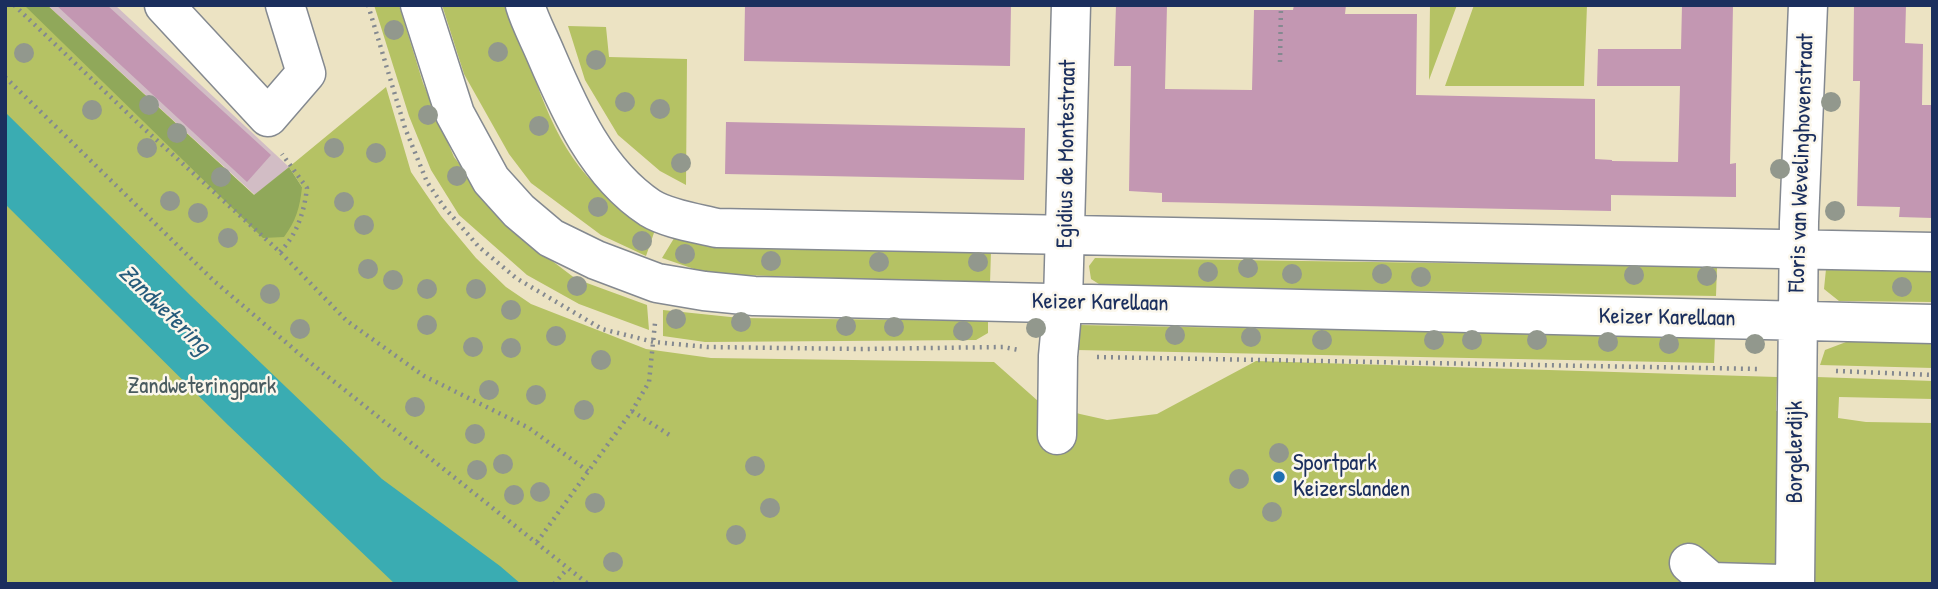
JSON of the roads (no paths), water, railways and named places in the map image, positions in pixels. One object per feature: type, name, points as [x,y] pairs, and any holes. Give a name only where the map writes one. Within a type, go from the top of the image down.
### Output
[{"type":"street","points":[[164,5],[268,117],[306,73],[285,5]]},
{"type":"street","name":"Keizer Karellaan","points":[[420,5],[455,114],[491,180],[519,211],[551,238],[596,260],[657,283],[754,296],[1933,324]]},
{"type":"street","name":"Egidius de Montestraat","points":[[1057,435],[1058,356],[1066,235],[1071,5]]},
{"type":"street","name":"Floris van Wevelinghovenstraat","points":[[1797,321],[1808,5]]},
{"type":"street","points":[[525,8],[587,139],[614,178],[651,209],[717,228],[1933,252]]},
{"type":"street","name":"Borgelerdijk","points":[[1795,584],[1797,321]]},
{"type":"street","points":[[1689,563],[1711,582],[1781,584]]},
{"type":"water","name":"Zandwetering","points":[[5,112],[191,296],[382,479],[521,584],[395,584],[228,425],[5,204]]},
{"type":"place","name":"Sportpark Keizerslanden","points":[[1279,477]]},
{"type":"park label","name":"Zandweteringpark","points":[[202,387]]}]
